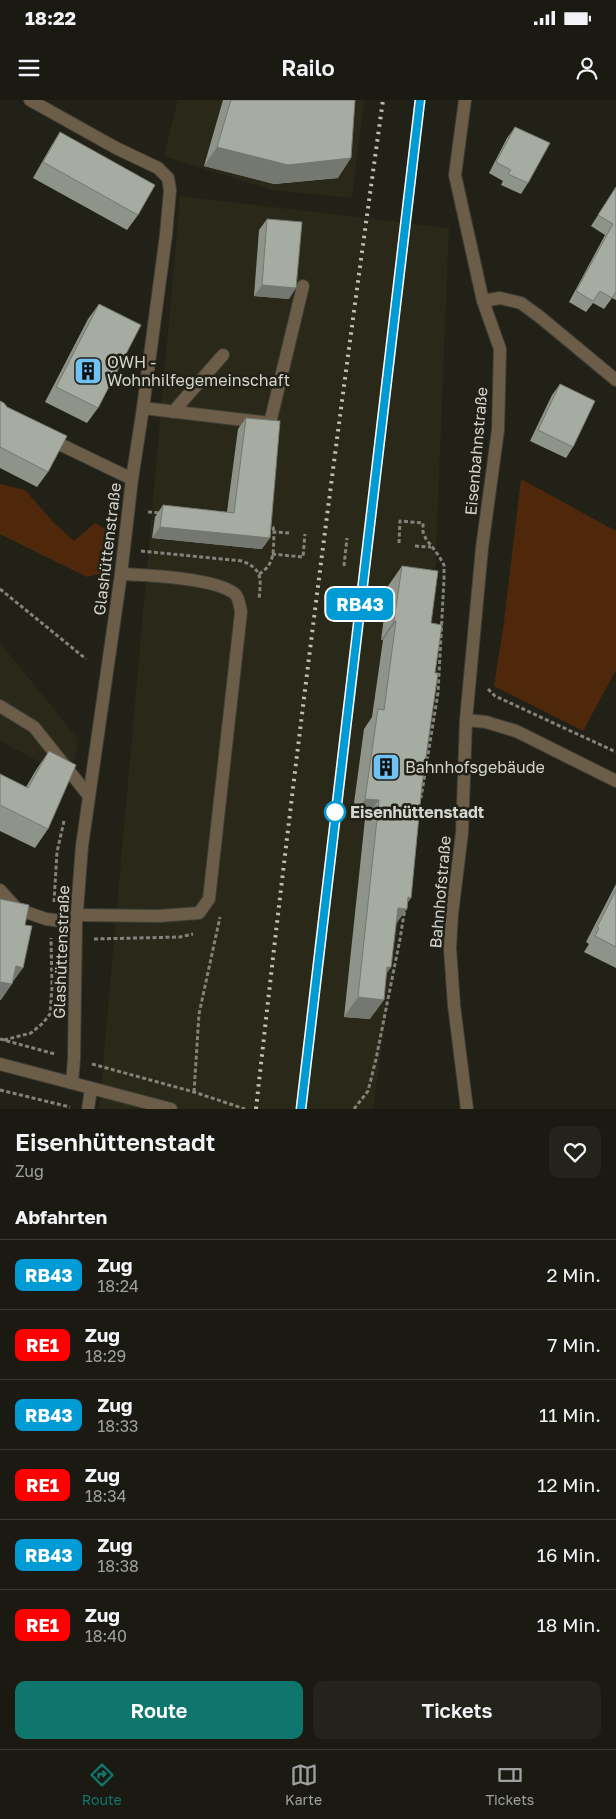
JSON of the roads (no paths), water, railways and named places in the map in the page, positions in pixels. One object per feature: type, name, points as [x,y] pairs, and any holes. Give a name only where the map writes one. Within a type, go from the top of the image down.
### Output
[{"type":"street","name":"Glashüttenstraße","points":[[30,100],[116,148],[158,168],[168,178],[170,190],[166,235],[132,479],[121,574],[82,846],[76,919],[72,1083]]},
{"type":"street","name":"Eisenbahnstraße","points":[[465,100],[455,175],[483,301],[500,349],[498,430],[482,548],[466,720]]},
{"type":"street","points":[[143,408],[270,423],[303,286]]},
{"type":"street","points":[[483,301],[500,298],[521,304],[540,317],[616,380]]},
{"type":"street","points":[[173,412],[223,355]]},
{"type":"street","points":[[36,432],[132,479]]},
{"type":"street","points":[[0,890],[17,909],[46,919],[199,913],[209,899],[241,612],[237,596],[225,587],[190,580],[121,574]]},
{"type":"street","points":[[0,706],[34,727],[89,796]]},
{"type":"street","points":[[466,720],[486,722],[516,731],[616,780]]},
{"type":"street","name":"Bahnhofstraße","points":[[466,720],[462,833],[452,914],[450,948],[454,1004],[467,1109]]},
{"type":"street","points":[[0,1064],[171,1109]]},
{"type":"street","points":[[88,1109],[91,1089]]},
{"type":"railway","points":[[256,1109],[316,604],[383,100]]},
{"type":"railway","points":[[301,1109],[420,100]]},
{"type":"train","name":"RB43","points":[[301,1109],[420,100]]},
{"type":"place","name":"OWH - Wohnhilfegemeinschaft","points":[[88,371]]},
{"type":"place","name":"Bahnhofsgebäude","points":[[386,767]]},
{"type":"place","name":"Eisenhüttenstadt","points":[[335,812]]}]
